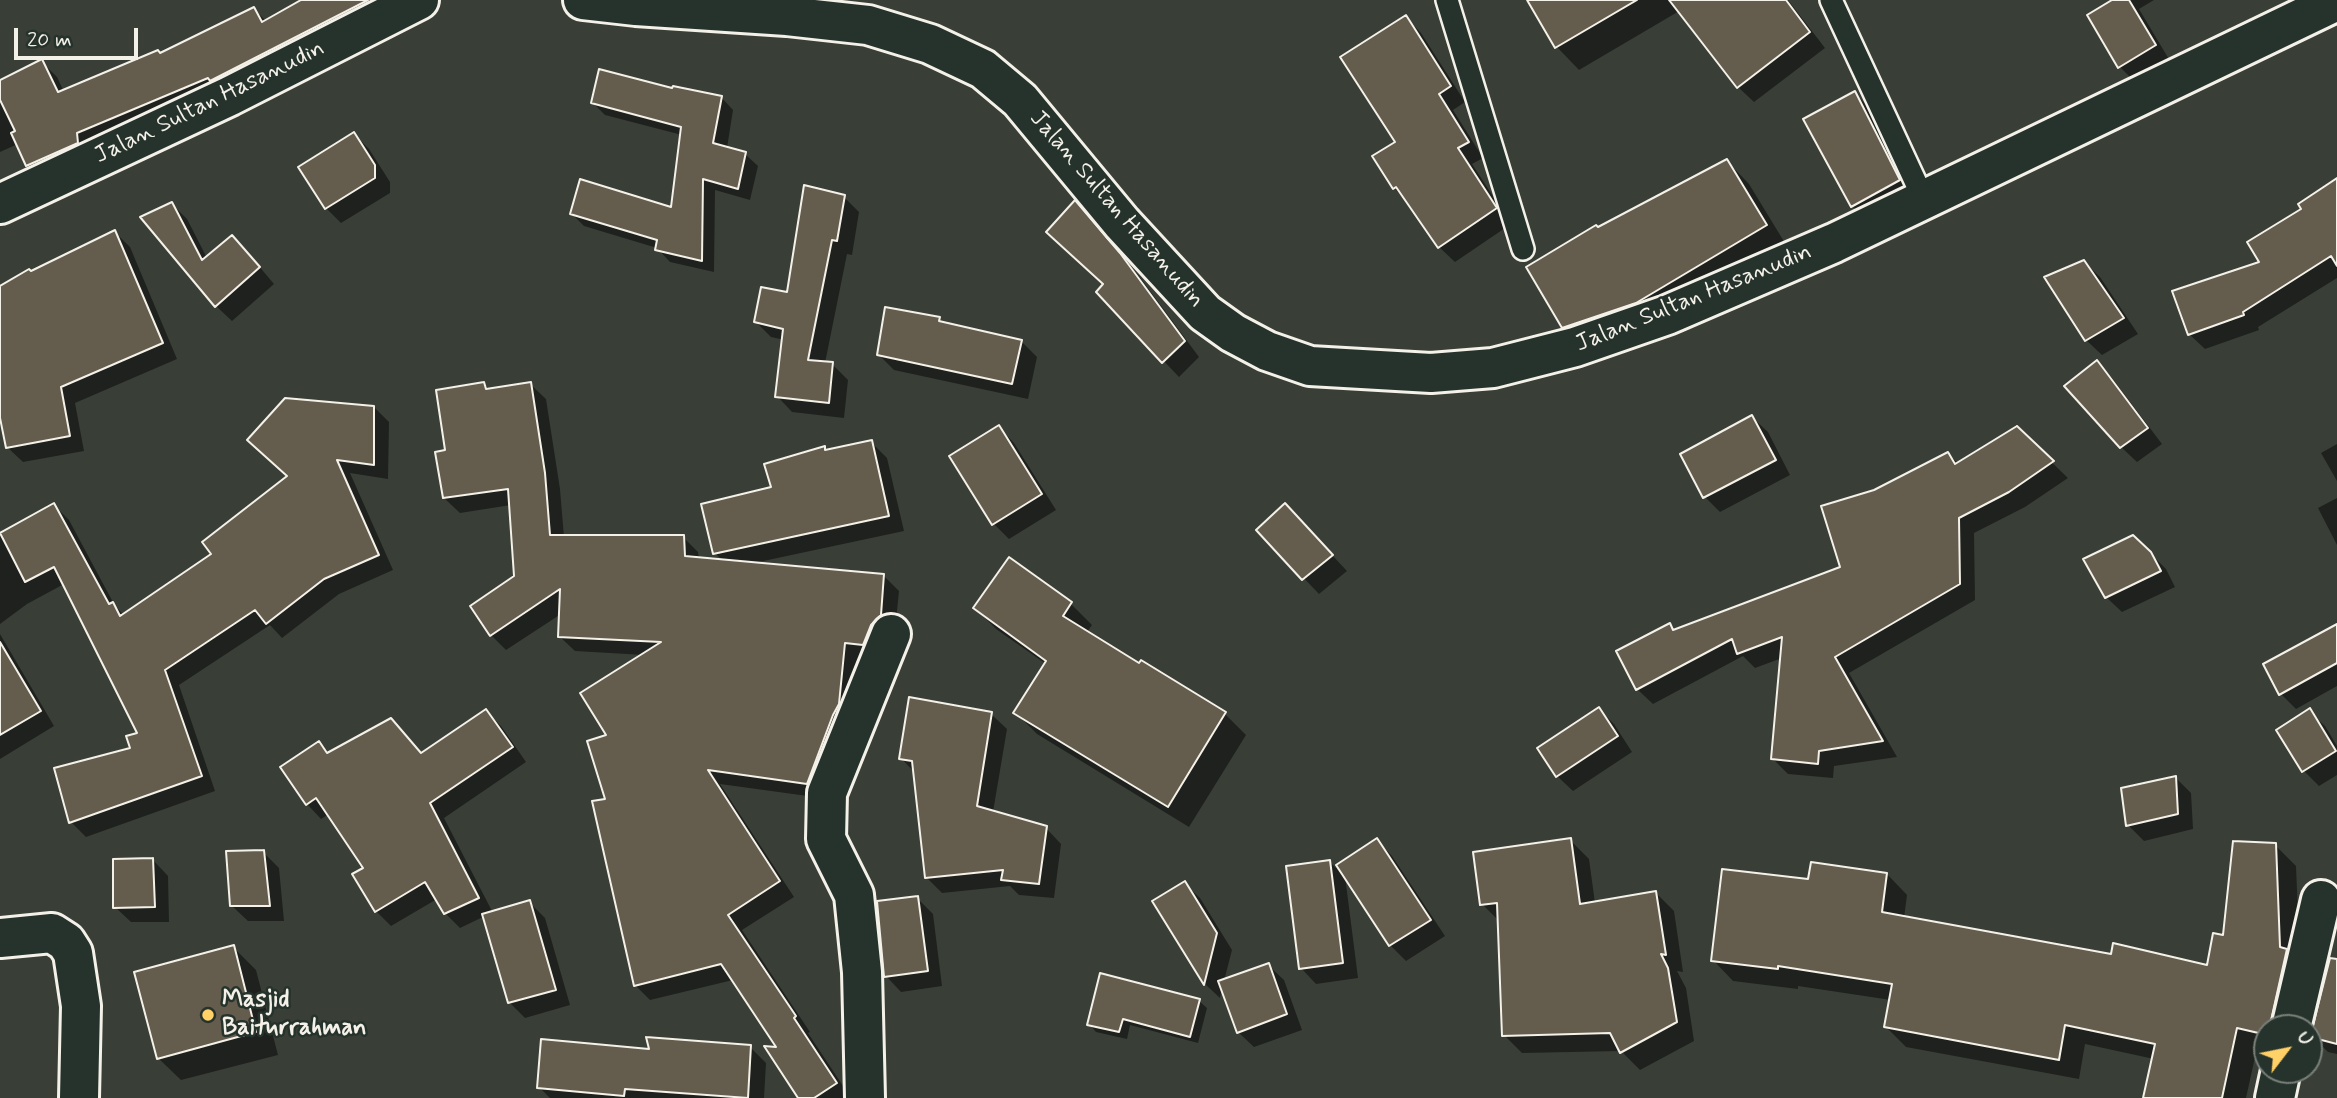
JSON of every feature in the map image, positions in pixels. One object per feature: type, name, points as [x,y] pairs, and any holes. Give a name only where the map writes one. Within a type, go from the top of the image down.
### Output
[{"type":"main road","name":"Jalan Sultan Hasanudin","points":[[0,204],[230,96],[419,0]]},
{"type":"main road","name":"Jalan Sultan Hasanudin","points":[[583,0],[868,25],[930,44],[983,69],[1020,100],[1122,223],[1205,313],[1233,333],[1267,351],[1310,366],[1431,373],[1493,368],[1576,348],[1680,309],[1834,243],[2337,1]]},
{"type":"main road","points":[[865,1098],[862,972],[854,895],[826,839],[827,793],[891,634]]},
{"type":"main road","points":[[2294,1014],[2321,900]]},
{"type":"main road","points":[[0,937],[52,933],[66,942],[73,953],[81,1006],[79,1098]]},
{"type":"lane","points":[[1447,0],[1523,249]]},
{"type":"lane","points":[[1831,0],[1924,200]]},
{"type":"building","points":[[301,0],[368,0],[210,81],[208,78],[77,133],[78,143],[26,166],[11,133],[15,131],[0,100],[0,80],[42,59],[58,92],[158,50],[160,53],[254,7],[262,22]]},
{"type":"building","points":[[1527,0],[1637,0],[1555,48]]},
{"type":"building","points":[[1669,0],[1786,0],[1810,32],[1737,88]]},
{"type":"building","points":[[2112,0],[2129,0],[2156,45],[2118,68],[2087,15]]},
{"type":"building","points":[[1406,15],[1451,86],[1439,94],[1469,142],[1458,148],[1497,208],[1438,248],[1396,187],[1393,189],[1372,156],[1395,142],[1340,57]]},
{"type":"building","points":[[599,69],[672,88],[673,86],[722,96],[713,143],[746,152],[738,189],[703,179],[702,261],[655,250],[657,240],[570,214],[580,179],[671,207],[681,127],[591,103]]},
{"type":"building","points":[[1855,91],[1900,180],[1851,207],[1803,119]]},
{"type":"building","points":[[354,132],[375,165],[375,178],[325,209],[298,167]]},
{"type":"building","points":[[1727,159],[1767,225],[1636,303],[1562,328],[1526,267],[1596,225],[1598,227]]},
{"type":"building","points":[[2337,178],[2337,266],[2331,256],[2243,312],[2244,315],[2188,335],[2172,291],[2259,262],[2247,242],[2301,209],[2298,204]]},
{"type":"building","points":[[804,185],[845,195],[837,241],[832,240],[808,360],[833,362],[829,403],[775,397],[783,329],[754,322],[761,287],[787,292]]},
{"type":"building","points":[[1075,200],[1120,253],[1185,341],[1162,363],[1096,292],[1103,284],[1046,232]]},
{"type":"building","points":[[172,202],[202,260],[232,235],[260,267],[215,307],[140,217]]},
{"type":"building","points":[[115,230],[163,343],[61,387],[70,436],[6,448],[0,418],[0,286],[29,269],[31,271]]},
{"type":"building","points":[[2084,260],[2124,318],[2085,341],[2044,277]]},
{"type":"building","points":[[885,307],[940,317],[939,321],[1022,340],[1012,384],[877,355]]},
{"type":"building","points":[[2097,360],[2148,428],[2120,448],[2064,386]]},
{"type":"building","points":[[484,382],[486,389],[531,382],[545,473],[550,535],[684,535],[685,556],[884,574],[881,615],[871,625],[863,645],[845,643],[839,704],[807,784],[708,770],[780,881],[728,915],[837,1083],[814,1098],[798,1098],[764,1046],[776,1047],[721,964],[634,986],[592,801],[605,799],[587,741],[606,735],[580,693],[661,642],[558,637],[560,589],[490,636],[470,606],[514,576],[508,489],[443,498],[435,452],[445,450],[436,390]]},
{"type":"building","points":[[285,398],[374,406],[374,465],[337,460],[379,555],[324,579],[266,624],[255,610],[165,670],[202,776],[69,823],[54,768],[130,748],[126,736],[137,733],[54,567],[25,582],[0,533],[54,503],[109,604],[113,602],[120,616],[211,554],[202,542],[287,476],[247,440]]},
{"type":"building","points":[[1752,415],[1776,460],[1703,498],[1680,454]]},
{"type":"building","points":[[999,425],[1042,494],[992,525],[949,456]]},
{"type":"building","points":[[2017,426],[2054,461],[2009,492],[1959,518],[1960,584],[1835,657],[1883,741],[1819,751],[1818,764],[1771,759],[1782,637],[1737,654],[1732,639],[1636,690],[1616,651],[1670,623],[1673,630],[1840,567],[1821,506],[1874,490],[1948,452],[1955,464]]},
{"type":"building","points":[[872,440],[889,516],[713,554],[701,504],[771,487],[764,464],[825,446],[825,450]]},
{"type":"building","points":[[1285,503],[1333,555],[1302,580],[1256,530]]},
{"type":"building","points":[[2133,535],[2151,552],[2161,571],[2105,598],[2083,559]]},
{"type":"building","points":[[1009,557],[1072,602],[1063,616],[1226,712],[1168,807],[1013,713],[1046,661],[973,608]]},
{"type":"building","points":[[2337,624],[2337,663],[2279,695],[2263,664]]},
{"type":"building","points":[[0,642],[41,711],[0,735]]},
{"type":"building","points":[[909,697],[992,712],[977,806],[1047,826],[1039,884],[1001,880],[1003,870],[925,878],[912,761],[899,759]]},
{"type":"building","points":[[1599,707],[1618,736],[1556,777],[1537,748]]},
{"type":"building","points":[[2310,708],[2336,751],[2302,772],[2276,730]]},
{"type":"building","points":[[486,709],[513,747],[430,803],[479,898],[444,914],[425,882],[375,912],[352,874],[363,868],[316,798],[306,805],[280,767],[319,741],[327,753],[391,718],[421,753]]},
{"type":"building","points":[[2176,776],[2178,814],[2126,826],[2121,788]]},
{"type":"building","points":[[1377,838],[1431,920],[1389,946],[1336,865]]},
{"type":"building","points":[[1571,838],[1580,904],[1656,891],[1666,955],[1661,954],[1668,968],[1677,1022],[1620,1053],[1610,1033],[1502,1036],[1497,903],[1480,905],[1473,852]]},
{"type":"building","points":[[2233,841],[2276,843],[2280,947],[2287,949],[2272,1014],[2253,1014],[2253,1032],[2237,1028],[2222,1098],[2143,1098],[2155,1044],[2065,1025],[2059,1060],[1884,1027],[1892,984],[1778,966],[1778,969],[1711,961],[1722,869],[1808,879],[1811,862],[1887,873],[1882,912],[2111,954],[2113,943],[2207,965],[2213,933],[2223,935]]},
{"type":"building","points":[[264,850],[270,906],[230,906],[226,851]]},
{"type":"building","points":[[153,858],[155,907],[113,908],[113,859]]},
{"type":"building","points":[[1330,860],[1343,963],[1299,969],[1286,866]]},
{"type":"building","points":[[1185,881],[1217,933],[1204,985],[1152,901]]},
{"type":"building","points":[[918,896],[928,971],[884,977],[877,901]]},
{"type":"building","points":[[530,900],[556,990],[508,1003],[482,914]]},
{"type":"building","points":[[234,945],[256,1032],[157,1059],[134,972]]},
{"type":"building","points":[[2330,958],[2337,959],[2337,1044],[2323,1040],[2323,1014],[2316,1014]]},
{"type":"building","points":[[1269,963],[1287,1014],[1237,1033],[1218,981]]},
{"type":"building","points":[[1100,973],[1200,999],[1190,1037],[1123,1019],[1119,1032],[1087,1025]]},
{"type":"building","points":[[646,1037],[751,1045],[748,1098],[625,1089],[624,1096],[537,1088],[541,1039],[649,1049]]},
{"type":"place","name":"Masjid Baiturrahman","points":[[208,1015]]}]
